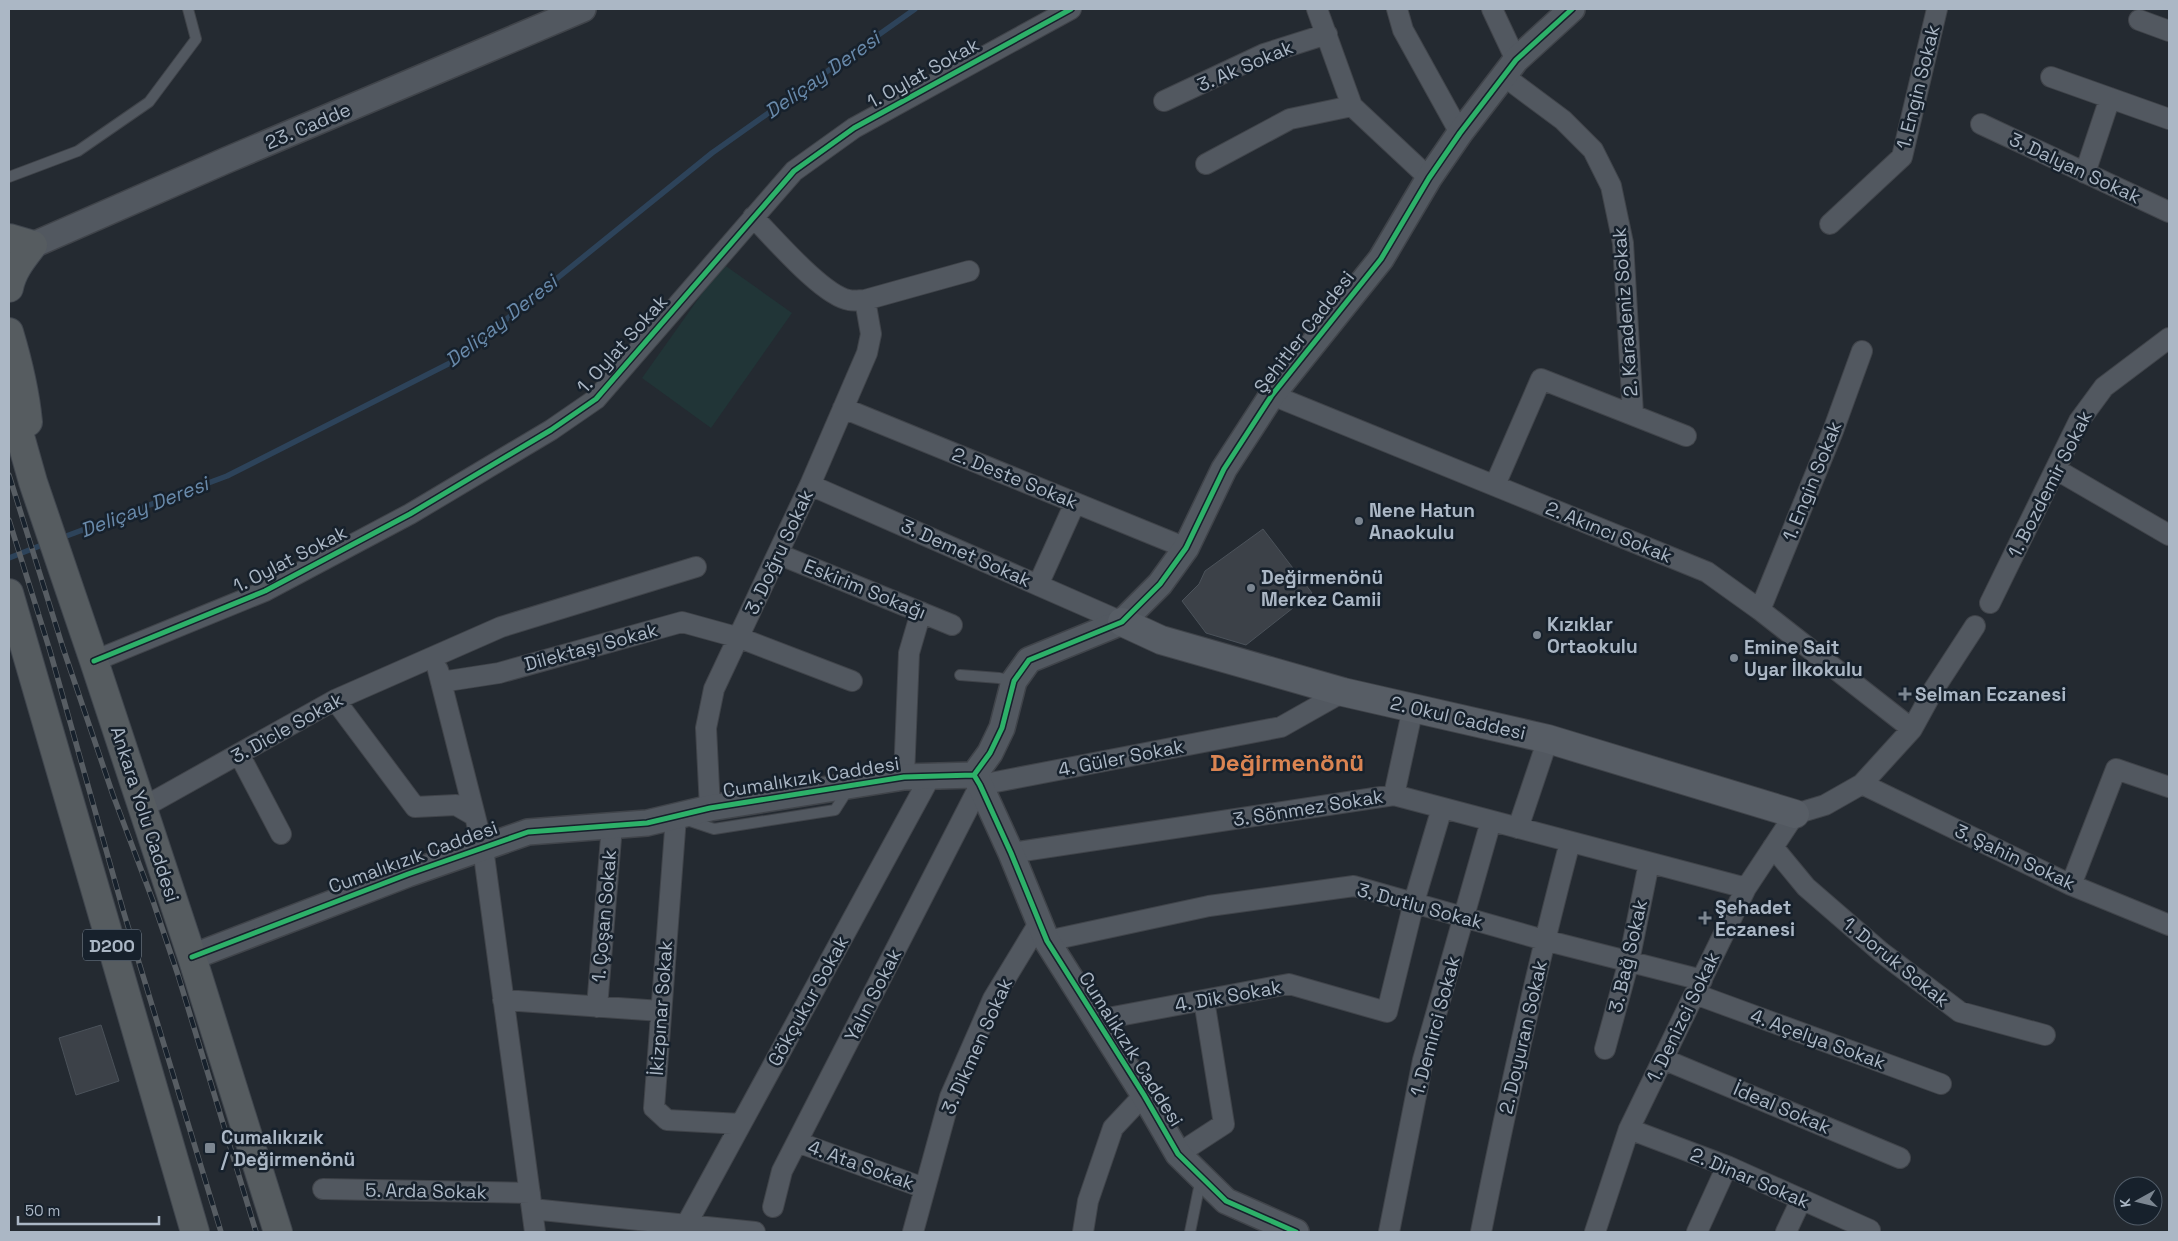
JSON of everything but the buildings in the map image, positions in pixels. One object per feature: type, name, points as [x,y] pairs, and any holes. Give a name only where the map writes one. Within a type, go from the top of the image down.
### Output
[{"type":"highway","points":[[9,288],[11,279],[22,260],[21,242]]},
{"type":"highway","points":[[9,332],[18,361],[26,400],[31,474]]},
{"type":"highway","name":"Ankara Yolu Caddesi","points":[[9,398],[31,474],[192,958],[278,1232]]},
{"type":"highway","name":"D200","points":[[9,592],[195,1232]]},
{"type":"main road","name":"2. Okul Caddesi","points":[[1122,622],[1161,640],[1343,692],[1548,739],[1795,814]]},
{"type":"street","name":"23. Cadde","points":[[21,242],[583,9]]},
{"type":"street","name":"1. Oylat Sokak","points":[[94,661],[265,591],[410,514],[551,430],[596,399],[794,171],[854,128],[1071,9]]},
{"type":"street","points":[[1317,9],[1352,106],[1429,178]]},
{"type":"street","points":[[1397,9],[1403,30],[1460,132]]},
{"type":"street","points":[[1492,9],[1510,68]]},
{"type":"street","name":"Şehitler Caddesi","points":[[977,780],[1002,728],[1014,681],[1029,660],[1122,622],[1160,584],[1186,548],[1224,469],[1272,395],[1381,260],[1429,178],[1460,132],[1510,68],[1572,9]]},
{"type":"street","name":"1. Engin Sokak","points":[[1830,224],[1902,157],[1937,9]]},
{"type":"street","points":[[2138,20],[2169,31]]},
{"type":"street","name":"3. Ak Sokak","points":[[1164,101],[1264,54],[1327,34]]},
{"type":"street","name":"2. Karadeniz Sokak","points":[[1510,68],[1593,150],[1611,186],[1624,243],[1633,414]]},
{"type":"street","points":[[2051,77],[2169,119]]},
{"type":"street","points":[[2085,173],[2110,98]]},
{"type":"street","points":[[1206,164],[1290,119],[1352,106]]},
{"type":"street","name":"3. Dalyan Sokak","points":[[1981,124],[2169,212]]},
{"type":"street","points":[[753,217],[811,275],[831,292],[849,300],[865,300],[969,271]]},
{"type":"street","name":"3. Doğru Sokak","points":[[710,808],[706,728],[714,689],[740,638],[810,485],[867,353],[871,334],[865,300]]},
{"type":"street","name":"1. Bozdemir Sokak","points":[[1990,603],[2079,421],[2104,387],[2169,338]]},
{"type":"street","name":"1. Engin Sokak","points":[[1760,610],[1833,431],[1862,351]]},
{"type":"street","points":[[1495,485],[1541,379],[1686,436]]},
{"type":"street","name":"2. Akıncı Sokak","points":[[1272,395],[1707,572],[1760,610],[1912,728]]},
{"type":"street","name":"2. Deste Sokak","points":[[843,408],[1186,548]]},
{"type":"street","points":[[2056,470],[2169,535]]},
{"type":"street","name":"3. Demet Sokak","points":[[810,485],[1122,622]]},
{"type":"street","points":[[1038,585],[1075,503]]},
{"type":"street","name":"Eskirim Sokağı","points":[[778,554],[952,625]]},
{"type":"street","name":"3. Dicle Sokak","points":[[142,808],[335,700],[501,626],[696,566]]},
{"type":"street","points":[[904,777],[910,652],[914,629],[921,612]]},
{"type":"street","name":"Dilektaşı Sokak","points":[[441,682],[499,672],[682,622],[740,638],[852,681]]},
{"type":"street","points":[[1795,814],[1824,805],[1862,784],[1912,728],[1934,689],[1975,626]]},
{"type":"street","points":[[435,656],[483,848],[535,1232]]},
{"type":"street","name":"4. Güler Sokak","points":[[977,780],[1281,727],[1343,692]]},
{"type":"street","points":[[335,700],[415,807],[456,805],[474,816]]},
{"type":"street","points":[[1394,795],[1412,708]]},
{"type":"street","points":[[1518,828],[1548,739]]},
{"type":"street","points":[[239,754],[281,834]]},
{"type":"street","points":[[2071,885],[2116,768],[2169,787]]},
{"type":"street","name":"Cumalıkızık Caddesi","points":[[192,958],[408,874],[528,832],[647,824],[710,808],[904,777],[977,780],[1011,853],[1043,932],[1144,1095],[1178,1154],[1226,1201],[1296,1232]]},
{"type":"street","name":"Gökçukur Sokak","points":[[686,1225],[930,777]]},
{"type":"street","name":"Yalın Sokak","points":[[773,1206],[782,1171],[977,780]]},
{"type":"street","name":"3. Şahin Sokak","points":[[1862,784],[2071,885],[2169,923]]},
{"type":"street","name":"3. Sönmez Sokak","points":[[1011,853],[1394,795],[1746,888]]},
{"type":"street","points":[[1414,902],[1442,808]]},
{"type":"street","name":"1. Denizci Sokak","points":[[1595,1232],[1629,1129],[1746,888],[1795,814]]},
{"type":"street","name":"İkizpınar Sokak","points":[[676,817],[654,1108],[667,1120],[741,1124]]},
{"type":"street","name":"1. Demirci Sokak","points":[[1389,1232],[1423,1060],[1491,821]]},
{"type":"street","name":"1. Çoşan Sokak","points":[[597,1006],[612,826]]},
{"type":"street","name":"2. Doyuran Sokak","points":[[1481,1232],[1507,1103],[1544,940],[1570,842]]},
{"type":"street","name":"1. Doruk Sokak","points":[[1773,847],[1806,888],[1881,952],[1960,1012],[2045,1034]]},
{"type":"street","name":"3. Bağ Sokak","points":[[1605,1049],[1629,962],[1649,863]]},
{"type":"street","name":"3. Dutlu Sokak","points":[[1043,932],[1354,886],[1464,918],[1629,962],[1698,987]]},
{"type":"street","name":"4. Dik Sokak","points":[[1097,1020],[1289,984],[1387,1012],[1414,902]]},
{"type":"street","name":"3. Dikmen Sokak","points":[[913,1232],[950,1097],[993,1000],[1043,932]]},
{"type":"street","name":"4. Açelya Sokak","points":[[1698,987],[1941,1084]]},
{"type":"street","points":[[503,1000],[661,1011]]},
{"type":"street","points":[[1178,1154],[1224,1124],[1204,1000]]},
{"type":"street","name":"İdeal Sokak","points":[[1663,1059],[1900,1158]]},
{"type":"street","points":[[1083,1232],[1088,1201],[1113,1128],[1144,1095]]},
{"type":"street","name":"2. Dinar Sokak","points":[[1629,1129],[1727,1166],[1870,1230]]},
{"type":"street","name":"4. Ata Sokak","points":[[798,1142],[924,1188]]},
{"type":"street","points":[[1697,1232],[1727,1166]]},
{"type":"street","name":"5. Arda Sokak","points":[[323,1189],[531,1201],[686,1225],[755,1232]]},
{"type":"street","points":[[1786,1232],[1802,1200]]},
{"type":"lane","points":[[9,177],[78,151],[149,102],[196,39],[188,9]]},
{"type":"lane","points":[[960,675],[1014,681]]},
{"type":"lane","points":[[676,817],[714,829],[836,810],[850,785]]},
{"type":"lane","points":[[1190,1232],[1201,1177]]},
{"type":"green space","points":[[723,264],[792,313],[711,428],[642,378]]},
{"type":"waterway","name":"Deliçay Deresi","points":[[61,538],[227,476],[456,360],[712,153],[915,9]]},
{"type":"waterway","name":"Deliçay Deresi","points":[[9,558],[47,543]]},
{"type":"railway","points":[[9,475],[63,648],[113,795],[153,901],[178,975],[256,1232]]},
{"type":"railway","points":[[9,520],[50,651],[123,910],[221,1232]]},
{"type":"cycle path","points":[[94,661],[265,591],[410,514],[551,430],[596,399],[794,171],[854,128],[1071,9]]},
{"type":"cycle path","points":[[974,775],[990,753],[1002,728],[1014,681],[1029,660],[1122,622],[1160,584],[1186,548],[1224,469],[1272,395],[1381,259],[1429,178],[1460,133],[1516,60],[1572,9]]},
{"type":"cycle path","points":[[192,957],[408,874],[528,832],[647,823],[710,808],[904,777],[974,775],[1011,853],[1047,941],[1144,1095],[1178,1154],[1226,1201],[1296,1232]]},
{"type":"place","name":"Nene Hatun Anaokulu","points":[[1359,521]]},
{"type":"place","name":"Değirmenönü Merkez Camii","points":[[1251,588]]},
{"type":"place","name":"Kızıklar Ortaokulu","points":[[1537,635]]},
{"type":"place","name":"Emine Sait Uyar İlkokulu","points":[[1734,658]]},
{"type":"place","name":"Selman Eczanesi","points":[[1905,694]]},
{"type":"place","name":"Şehadet Eczanesi","points":[[1705,918]]},
{"type":"place","name":"Cumalıkızık / Değirmenönü","points":[[210,1148]]},
{"type":"district","name":"Değirmenönü","points":[[1287,762]]}]
